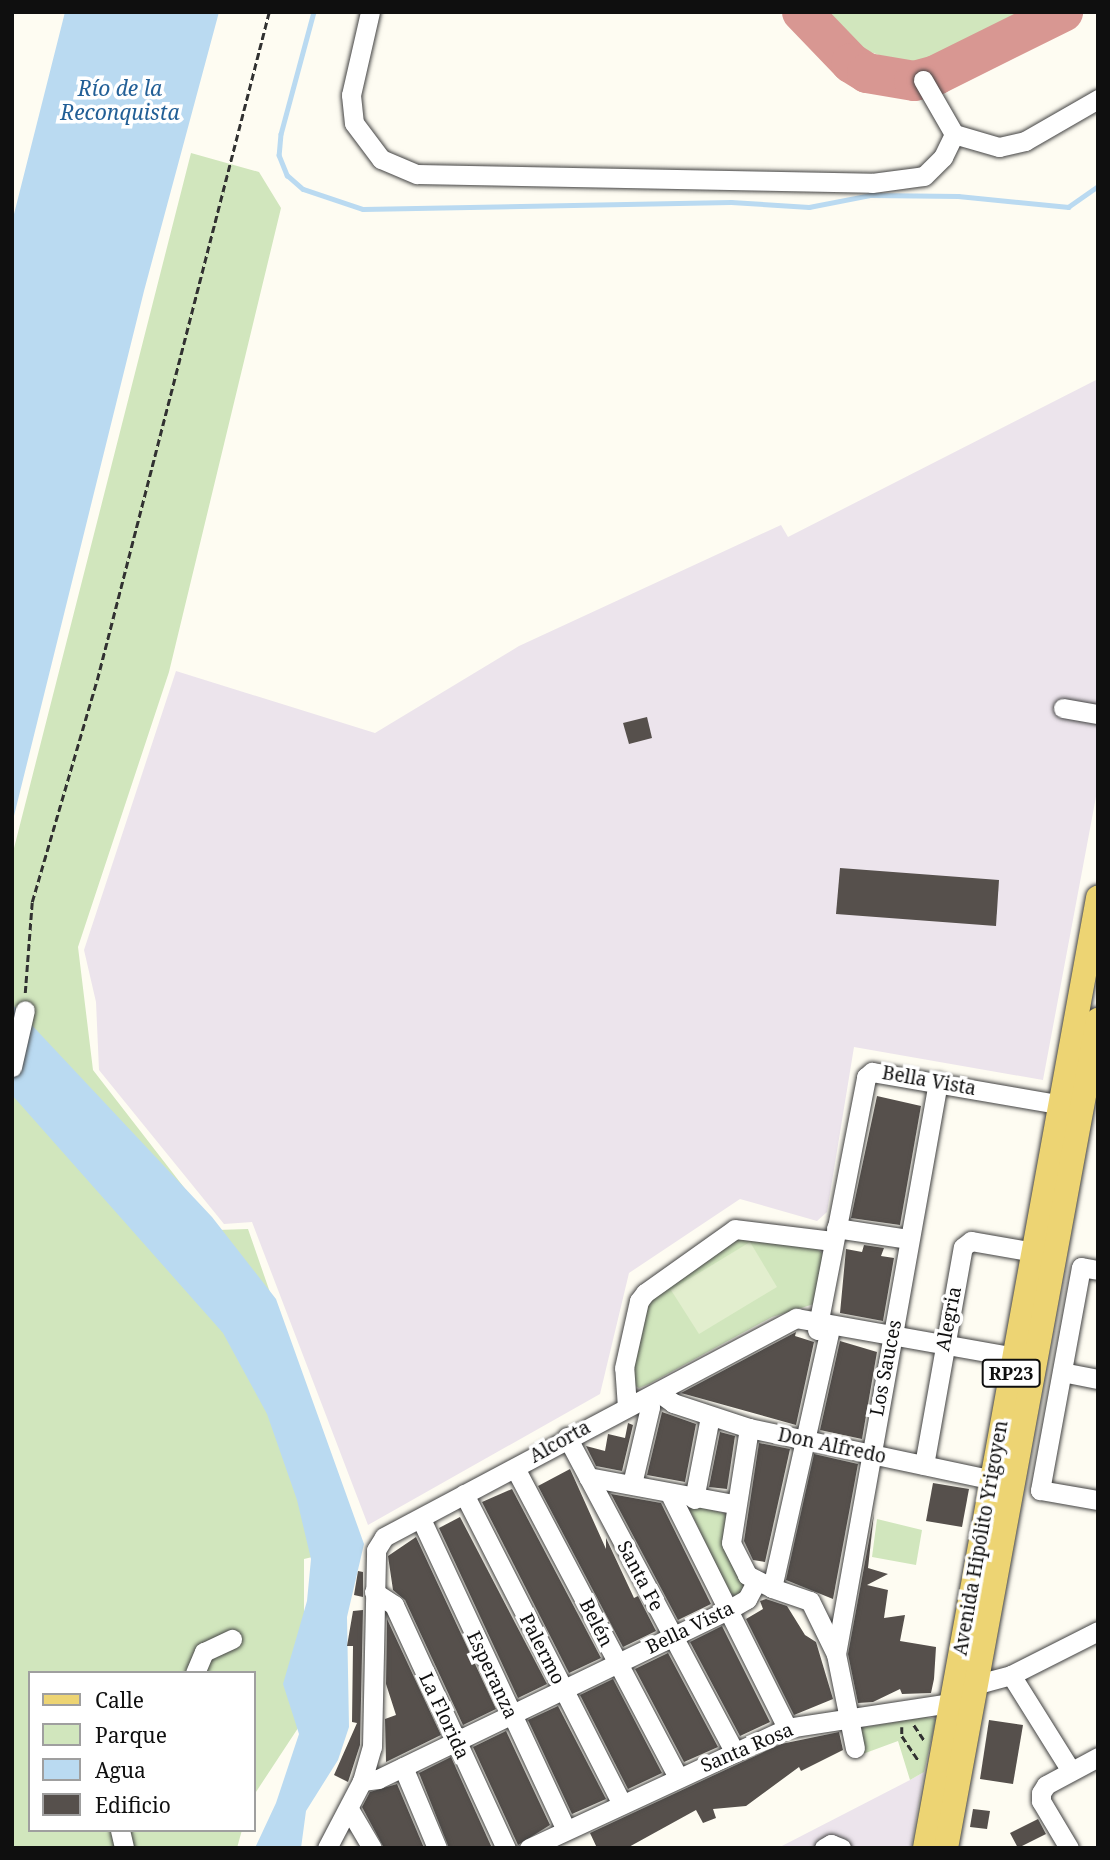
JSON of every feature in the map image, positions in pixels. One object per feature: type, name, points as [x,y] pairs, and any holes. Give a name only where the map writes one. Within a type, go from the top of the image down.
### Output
[{"type":"main road","name":"Avenida Hipólito Yrigoyen","points":[[925,1848],[951,1703],[1002,1482],[1072,1106],[1098,898]]},
{"type":"main road","name":"Avenida Hipólito Yrigoyen","points":[[947,1848],[974,1685],[1002,1482],[1013,1362],[1034,1252],[1072,1106],[1098,1020]]},
{"type":"street","points":[[370,12],[354,78],[350,106],[354,122],[381,159],[417,174],[457,179],[882,183],[923,176],[943,157],[954,134]]},
{"type":"street","points":[[923,80],[954,134],[999,147],[1025,141],[1098,99]]},
{"type":"street","points":[[1063,708],[1098,714]]},
{"type":"street","points":[[12,1067],[25,1010]]},
{"type":"street","name":"Bella Vista","points":[[362,1781],[403,1767],[562,1687],[728,1610],[747,1600],[764,1585],[803,1441],[835,1235],[866,1077],[872,1072],[1072,1106]]},
{"type":"street","name":"Los Sauces","points":[[836,1654],[938,1082]]},
{"type":"street","points":[[627,1407],[624,1368],[639,1301],[645,1293],[736,1229],[909,1239]]},
{"type":"street","name":"Alegria","points":[[924,1465],[966,1244],[1034,1252]]},
{"type":"street","points":[[1098,1270],[1081,1267],[1040,1490],[1098,1500]]},
{"type":"street","name":"Alcorta","points":[[374,1592],[379,1541],[567,1437],[804,1315],[822,1328],[1013,1362]]},
{"type":"street","points":[[1062,1372],[1098,1379]]},
{"type":"street","points":[[632,1484],[652,1395]]},
{"type":"street","name":"Don Alfredo","points":[[652,1395],[710,1417],[749,1428],[1002,1482]]},
{"type":"street","points":[[694,1499],[710,1417]]},
{"type":"street","points":[[749,1428],[734,1504],[731,1543],[747,1575],[764,1585],[810,1601],[843,1608]]},
{"type":"street","name":"Santa Fe","points":[[567,1437],[734,1751]]},
{"type":"street","name":"Belén","points":[[515,1468],[678,1777]]},
{"type":"street","points":[[588,1477],[694,1499],[734,1504]]},
{"type":"street","name":"Palermo","points":[[464,1494],[622,1804]]},
{"type":"street","points":[[670,1494],[787,1728]]},
{"type":"street","name":"Esperanza","points":[[421,1519],[509,1713],[566,1830]]},
{"type":"street","points":[[327,1848],[362,1781],[375,1732],[374,1592]]},
{"type":"street","name":"La Florida","points":[[374,1592],[394,1605],[506,1848]]},
{"type":"street","name":"Los Sauces","points":[[810,1601],[836,1654],[846,1716],[855,1748]]},
{"type":"street","points":[[951,1703],[974,1685],[1011,1675],[1098,1631]]},
{"type":"street","points":[[196,1671],[204,1652],[232,1639]]},
{"type":"street","points":[[1011,1675],[1071,1771]]},
{"type":"street","name":"Santa Rosa","points":[[529,1848],[787,1728],[846,1716],[951,1703]]},
{"type":"street","points":[[1069,1848],[1041,1801],[1041,1793],[1046,1785],[1098,1757]]},
{"type":"street","points":[[403,1767],[437,1848]]},
{"type":"street","points":[[349,1809],[372,1848]]},
{"type":"street","points":[[824,1848],[831,1844],[841,1848]]},
{"type":"path","points":[[25,1010],[32,902],[97,680],[270,12]]},
{"type":"path","points":[[925,1742],[912,1722],[902,1722],[902,1736],[924,1767],[938,1776]]},
{"type":"shaded area","points":[[1098,379],[1098,786],[1043,1080],[854,1047],[827,1212],[817,1221],[740,1199],[629,1273],[600,1394],[368,1525],[252,1222],[224,1224],[99,1070],[96,1002],[84,950],[176,671],[375,733],[519,646],[781,525],[788,537]]},
{"type":"shaded area","points":[[924,1772],[911,1848],[778,1848],[910,1780]]},
{"type":"green space","points":[[824,12],[1027,12],[947,54],[904,64],[862,49]]},
{"type":"green space","points":[[191,153],[259,172],[281,208],[169,672],[78,947],[93,1070],[217,1230],[248,1229],[358,1546],[304,1559],[304,1719],[256,1792],[256,1671],[28,1671],[28,1832],[241,1832],[237,1848],[12,1848],[12,856]]},
{"type":"green space","points":[[735,1238],[816,1248],[823,1254],[814,1304],[772,1317],[649,1384],[639,1388],[630,1383],[644,1303]]},
{"type":"green space","points":[[750,1242],[777,1287],[699,1334],[671,1290]]},
{"type":"green space","points":[[687,1504],[727,1514],[745,1591],[735,1596],[729,1592]]},
{"type":"green space","points":[[877,1519],[922,1530],[916,1565],[872,1557]]},
{"type":"green space","points":[[926,1717],[936,1719],[924,1772],[910,1780],[898,1741],[860,1755],[853,1729]]},
{"type":"water","name":"Río de la Reconquista","points":[[65,12],[219,12],[144,291],[12,824],[12,222]]},
{"type":"water","points":[[12,1004],[212,1217],[276,1299],[364,1544],[347,1617],[349,1727],[338,1760],[306,1811],[301,1848],[255,1848],[276,1803],[299,1734],[283,1684],[307,1601],[311,1559],[297,1500],[267,1414],[223,1333],[12,1095]]},
{"type":"building","points":[[647,717],[652,738],[629,744],[623,723]]},
{"type":"building","points":[[840,868],[999,880],[996,926],[836,914]]},
{"type":"building","points":[[877,1096],[921,1106],[900,1225],[851,1218]]},
{"type":"building","points":[[864,1245],[884,1248],[881,1256],[894,1258],[883,1321],[840,1313],[846,1249],[862,1252]]},
{"type":"building","points":[[796,1332],[795,1336],[814,1342],[796,1425],[681,1393]]},
{"type":"building","points":[[840,1341],[877,1352],[862,1439],[820,1430]]},
{"type":"building","points":[[662,1412],[696,1424],[685,1482],[647,1475]]},
{"type":"building","points":[[628,1423],[633,1425],[622,1471],[596,1466],[586,1446],[605,1451],[608,1434],[625,1438]]},
{"type":"building","points":[[720,1432],[735,1436],[727,1489],[709,1487]]},
{"type":"building","points":[[759,1443],[790,1449],[765,1562],[753,1560],[744,1541]]},
{"type":"building","points":[[814,1454],[858,1464],[833,1599],[786,1580]]},
{"type":"building","points":[[570,1469],[606,1549],[606,1538],[634,1598],[638,1596],[656,1631],[623,1647],[538,1486]]},
{"type":"building","points":[[933,1483],[969,1489],[962,1527],[926,1521]]},
{"type":"building","points":[[512,1489],[601,1658],[569,1673],[482,1502]]},
{"type":"building","points":[[611,1494],[661,1503],[711,1604],[678,1620]]},
{"type":"building","points":[[874,1513],[868,1568],[888,1574],[867,1585],[888,1590],[884,1618],[905,1615],[900,1641],[936,1647],[934,1679],[931,1693],[902,1694],[900,1689],[873,1702],[858,1703],[848,1654]]},
{"type":"building","points":[[460,1517],[547,1684],[518,1698],[439,1528]]},
{"type":"building","points":[[416,1537],[496,1709],[463,1725],[405,1600],[393,1590],[388,1556]]},
{"type":"building","points":[[358,1571],[363,1572],[363,1597],[354,1595]]},
{"type":"building","points":[[766,1599],[787,1606],[805,1635],[816,1642],[833,1699],[794,1715],[746,1619],[763,1609],[760,1601]]},
{"type":"building","points":[[363,1610],[360,1745],[348,1782],[334,1775],[357,1723],[352,1722],[353,1646],[347,1646],[353,1611]]},
{"type":"building","points":[[387,1619],[441,1735],[386,1762],[385,1719],[396,1715],[386,1684]]},
{"type":"building","points":[[722,1626],[770,1722],[740,1736],[690,1642]]},
{"type":"building","points":[[668,1653],[718,1747],[684,1762],[635,1669]]},
{"type":"building","points":[[613,1679],[662,1773],[628,1789],[580,1695]]},
{"type":"building","points":[[558,1706],[606,1799],[572,1814],[528,1720]]},
{"type":"building","points":[[989,1720],[1023,1725],[1013,1784],[980,1779]]},
{"type":"building","points":[[506,1731],[550,1825],[518,1845],[473,1747]]},
{"type":"building","points":[[839,1732],[843,1750],[801,1771],[799,1767],[746,1806],[713,1809],[716,1818],[703,1823],[696,1810],[627,1848],[597,1848],[590,1833],[781,1744]]},
{"type":"building","points":[[451,1757],[492,1848],[449,1848],[419,1773]]},
{"type":"building","points":[[397,1784],[424,1848],[384,1848],[362,1807],[370,1792]]},
{"type":"building","points":[[973,1809],[990,1811],[987,1829],[970,1827]]},
{"type":"building","points":[[1038,1819],[1046,1834],[1018,1848],[1010,1833]]},
{"type":"waterway","points":[[314,12],[281,134],[279,155],[287,175],[303,189],[363,209],[731,202],[809,207],[871,195],[958,196],[1068,207],[1098,186]]},
{"type":"taxiway","points":[[802,12],[851,63],[867,73],[914,81],[936,75],[1063,12]]}]
